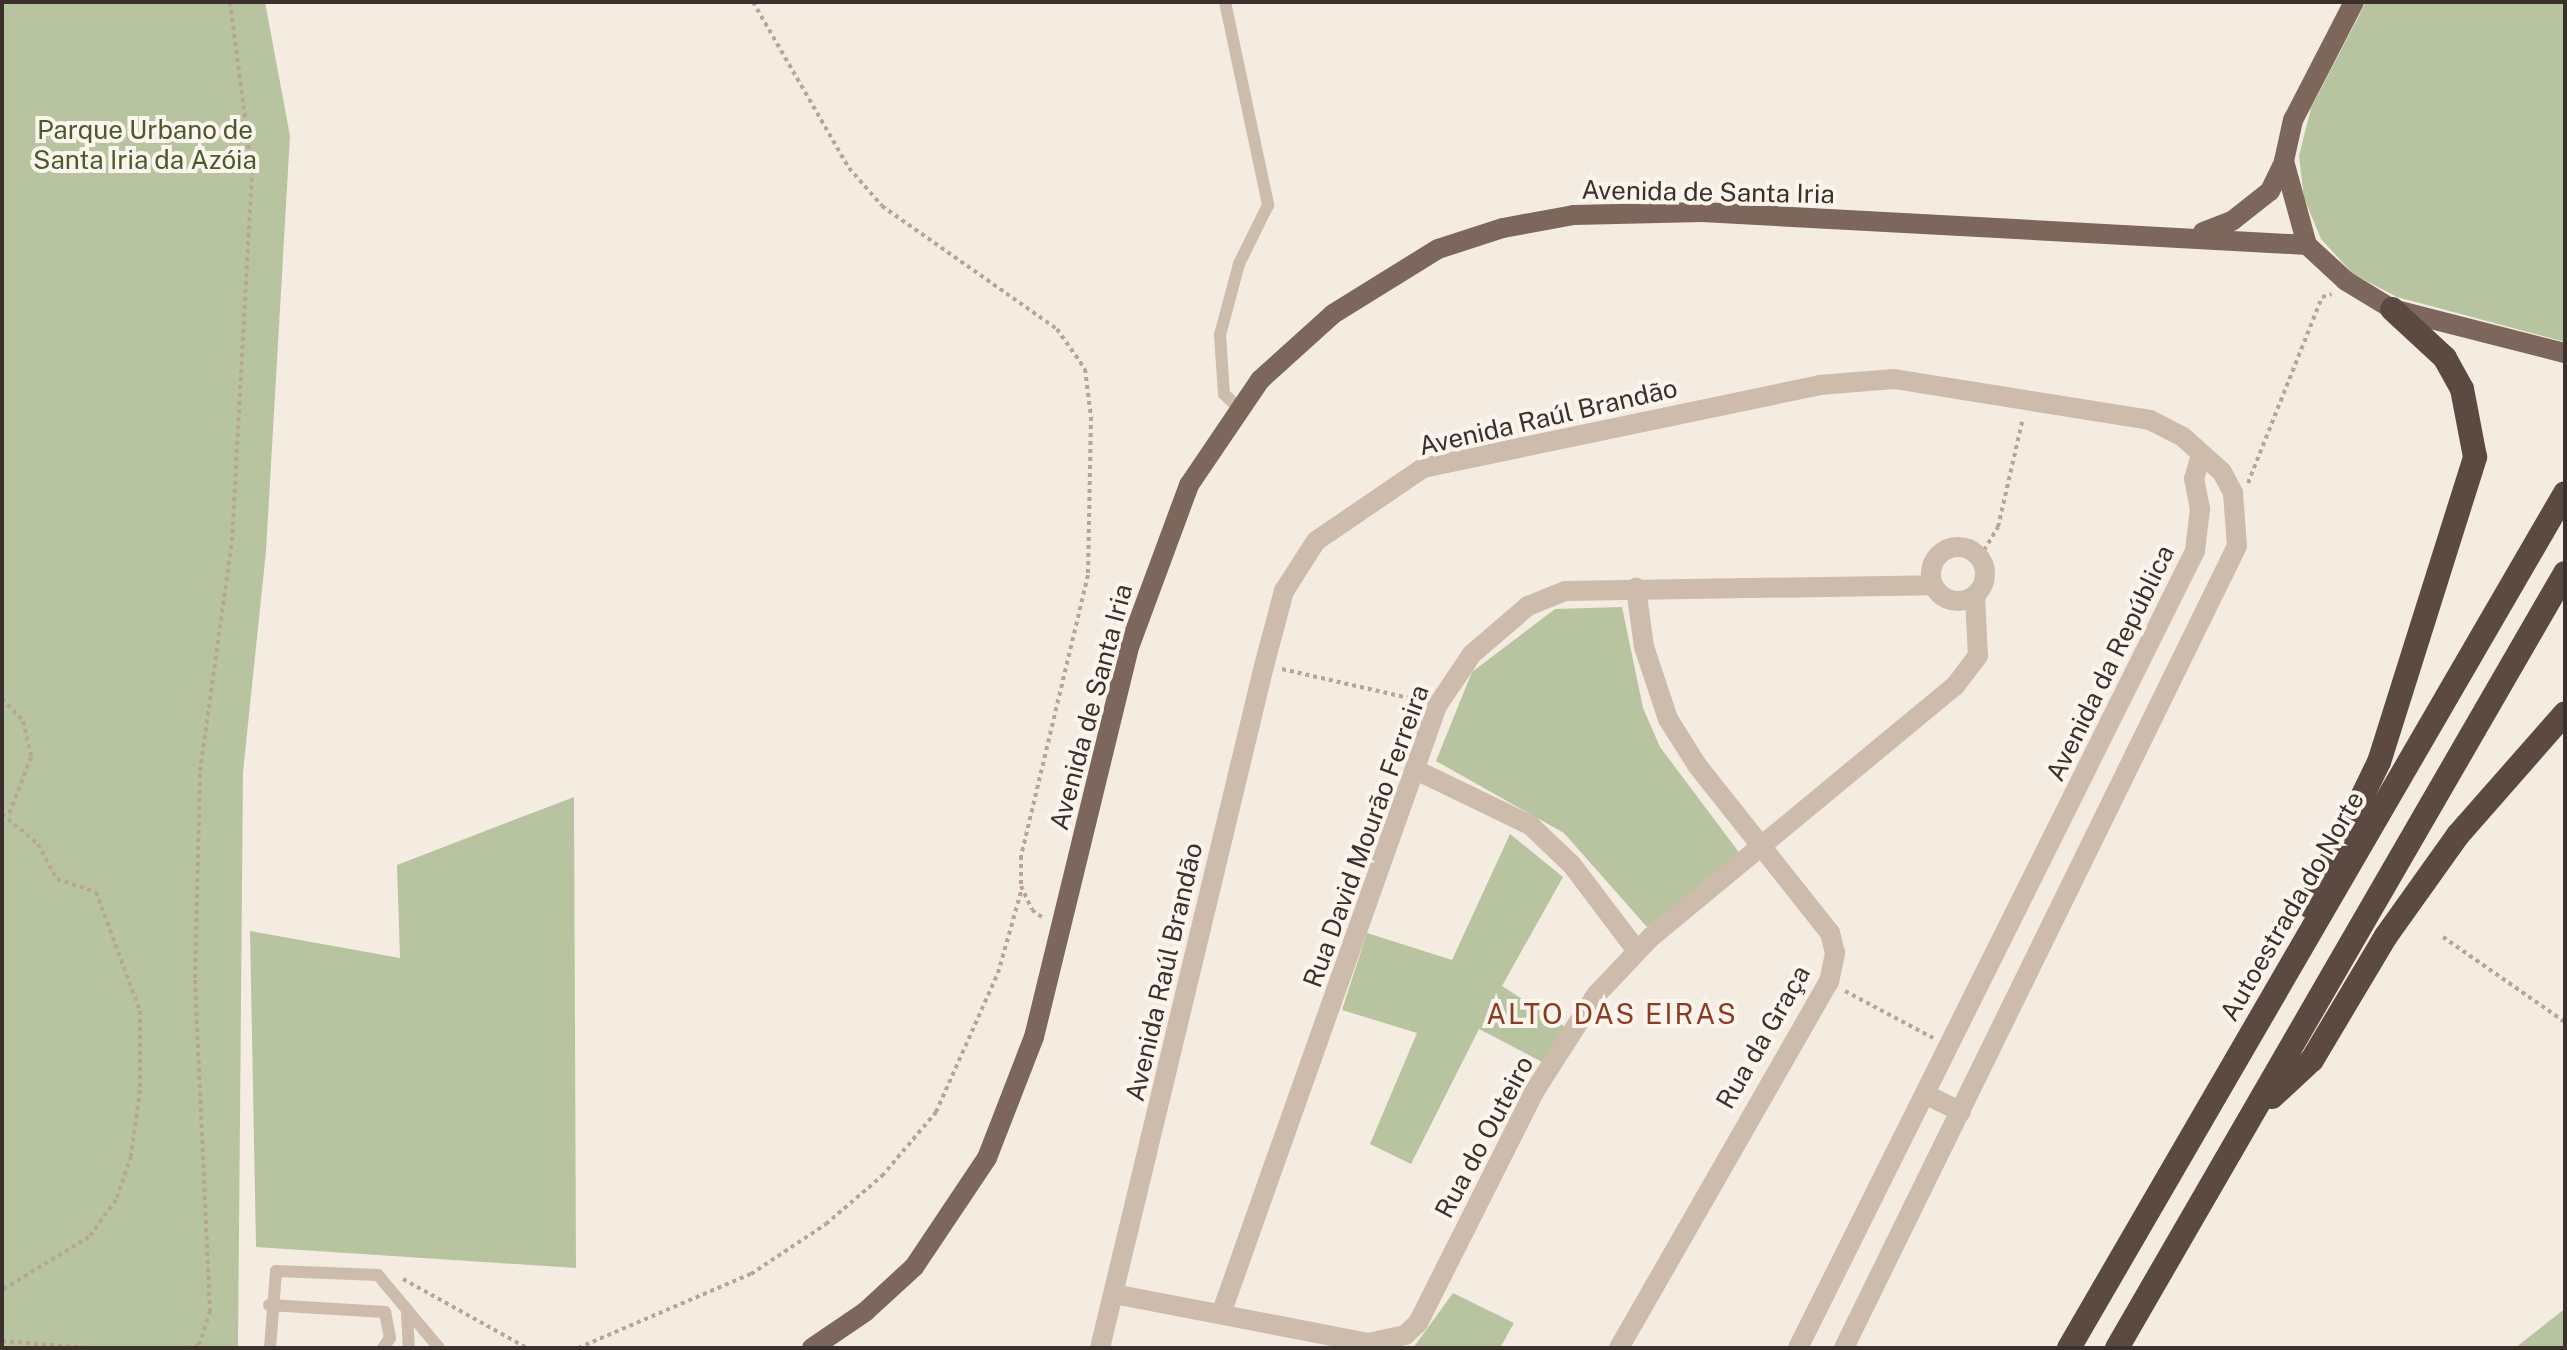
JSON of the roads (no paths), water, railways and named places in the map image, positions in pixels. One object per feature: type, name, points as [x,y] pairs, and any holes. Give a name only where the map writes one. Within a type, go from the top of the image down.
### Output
[{"type":"highway","points":[[2275,990],[2316,888],[2379,762],[2475,457],[2462,389],[2445,358],[2392,309]]},
{"type":"highway","name":"Autoestrada do Norte","points":[[2069,1348],[2565,493]]},
{"type":"highway","points":[[2117,1348],[2565,573]]},
{"type":"highway","points":[[2255,1112],[2312,1060],[2386,936],[2458,835],[2565,713]]},
{"type":"main road","points":[[2354,2],[2293,120],[2284,161],[2307,245],[2346,281],[2392,309],[2565,353]]},
{"type":"main road","name":"Avenida de Santa Iria","points":[[2192,237],[2232,221],[2270,191],[2284,161]]},
{"type":"main road","name":"Avenida de Santa Iria","points":[[812,1348],[865,1312],[914,1267],[956,1211],[1016,1092],[1061,931],[1150,581],[1189,485],[1239,408],[1296,345],[1376,283],[1438,249],[1503,228],[1574,215],[1702,212],[2307,245]]},
{"type":"street","name":"Avenida Raúl Brandão","points":[[1100,1348],[1284,591],[1316,541],[1423,468],[1819,385],[1894,379],[2150,420],[2201,455]]},
{"type":"street","points":[[1844,1348],[2225,579],[2237,546],[2233,493],[2222,472],[2201,455]]},
{"type":"street","name":"Avenida da República","points":[[1798,1348],[2195,551],[2200,509],[2194,479],[2201,455]]},
{"type":"street","points":[[1966,547],[1980,557],[1984,582],[1975,596],[1956,601],[1933,585],[1931,568],[1947,549],[1966,547]]},
{"type":"street","name":"Rua David Mourão Ferreira","points":[[1221,1314],[1437,706],[1472,654],[1528,606],[1565,591],[1933,585]]},
{"type":"street","name":"Rua da Graça","points":[[1619,1348],[1829,982],[1835,953],[1830,933],[1762,851],[1668,719],[1644,647],[1636,588]]},
{"type":"street","name":"Rua do Outeiro","points":[[1114,1294],[1368,1343],[1405,1335],[1418,1323],[1534,1092],[1596,995],[1637,951],[1762,851],[1955,686],[1978,656],[1975,596]]},
{"type":"street","points":[[1416,770],[1530,825],[1572,865],[1637,951]]},
{"type":"street","points":[[1925,1094],[1961,1112]]},
{"type":"lane","points":[[1225,2],[1268,205],[1239,264],[1220,335],[1224,394],[1239,408]]},
{"type":"lane","points":[[270,1348],[269,1305],[276,1271],[381,1279],[439,1348]]},
{"type":"lane","points":[[404,1303],[409,1348]]},
{"type":"lane","points":[[269,1305],[385,1312],[390,1338],[383,1348]]},
{"type":"district","name":"ALTO DAS EIRAS","points":[[1612,1014]]},
{"type":"park label","name":"Parque Urbano de Santa Iria da Azóia","points":[[145,145]]}]
